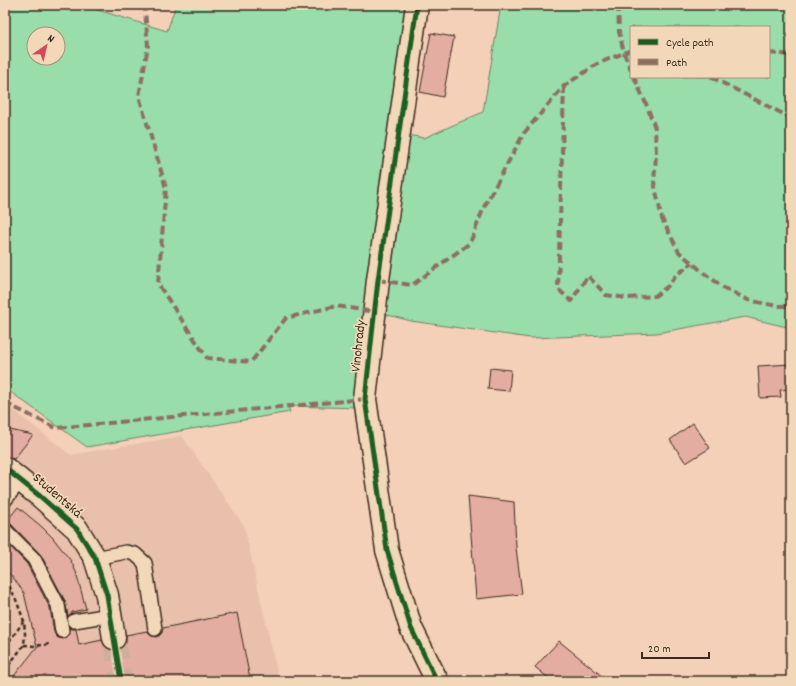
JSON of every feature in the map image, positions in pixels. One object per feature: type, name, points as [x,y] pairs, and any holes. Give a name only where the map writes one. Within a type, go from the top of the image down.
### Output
[{"type":"street","name":"Vinohrady","points":[[417,5],[378,280],[366,399],[387,550],[411,628],[437,681]]},
{"type":"street","name":"Studentská","points":[[13,474],[77,529],[95,558],[107,594],[114,638]]},
{"type":"lane","points":[[5,500],[13,474]]},
{"type":"lane","points":[[5,530],[34,559],[58,605],[62,632]]},
{"type":"lane","points":[[95,558],[126,552],[136,554],[145,563],[155,629]]},
{"type":"lane","points":[[74,621],[110,615]]},
{"type":"path","points":[[5,580],[15,597],[24,621],[24,644],[5,670]]},
{"type":"path","points":[[5,646],[24,621]]},
{"type":"path","points":[[24,644],[35,646],[47,644]]},
{"type":"shaded area","points":[[5,404],[71,455],[182,436],[244,526],[279,681],[5,681]]},
{"type":"green space","points":[[5,5],[81,5],[167,31],[176,5],[428,5],[408,135],[424,138],[483,112],[501,5],[791,5],[791,328],[745,317],[657,333],[530,338],[411,321],[365,309],[360,408],[288,406],[290,412],[87,447],[5,388]]},
{"type":"building","points":[[431,33],[454,37],[443,97],[420,92]]},
{"type":"building","points":[[791,364],[791,389],[780,390],[781,397],[760,398],[758,366]]},
{"type":"building","points":[[490,368],[511,370],[509,391],[488,389]]},
{"type":"building","points":[[693,423],[710,448],[686,463],[670,440]]},
{"type":"building","points":[[5,429],[33,435],[14,459],[5,457]]},
{"type":"building","points":[[468,496],[514,502],[516,548],[522,594],[476,599]]},
{"type":"building","points":[[18,507],[53,538],[71,561],[76,572],[86,609],[72,612],[68,616],[65,601],[41,555],[11,524],[6,522]]},
{"type":"building","points":[[5,541],[27,564],[50,608],[54,632],[59,638],[63,639],[70,634],[70,627],[72,629],[76,629],[79,645],[102,640],[105,646],[110,650],[116,650],[122,648],[126,643],[126,635],[147,631],[152,636],[157,637],[162,632],[163,628],[237,613],[250,679],[240,681],[10,681],[37,647],[24,593],[5,569]]},
{"type":"building","points":[[559,641],[608,681],[552,681],[535,667]]},
{"type":"tunnel","points":[[114,638],[121,681]]},
{"type":"marked path","points":[[141,5],[145,10],[148,46],[139,96],[166,188],[158,284],[207,358],[251,362],[286,318],[336,306],[375,312]]},
{"type":"marked path","points":[[618,5],[619,32],[624,53],[630,68]]},
{"type":"marked path","points":[[378,280],[412,285],[470,243],[484,207],[524,133],[564,86],[597,64],[630,50]]},
{"type":"marked path","points":[[770,53],[791,55]]},
{"type":"marked path","points":[[634,78],[655,128],[656,155],[654,182],[662,219],[679,252],[724,288],[748,300],[777,306],[791,306]]},
{"type":"marked path","points":[[713,78],[791,118]]},
{"type":"marked path","points":[[564,86],[558,289],[571,301],[588,276],[606,295],[627,298],[655,296],[668,286],[676,275],[693,263]]},
{"type":"marked path","points":[[5,403],[56,428],[365,399]]},
{"type":"cycle path","points":[[417,5],[378,280],[365,399],[387,550],[411,628],[437,681]]},
{"type":"cycle path","points":[[5,468],[77,529],[95,558],[107,595],[121,681]]}]
